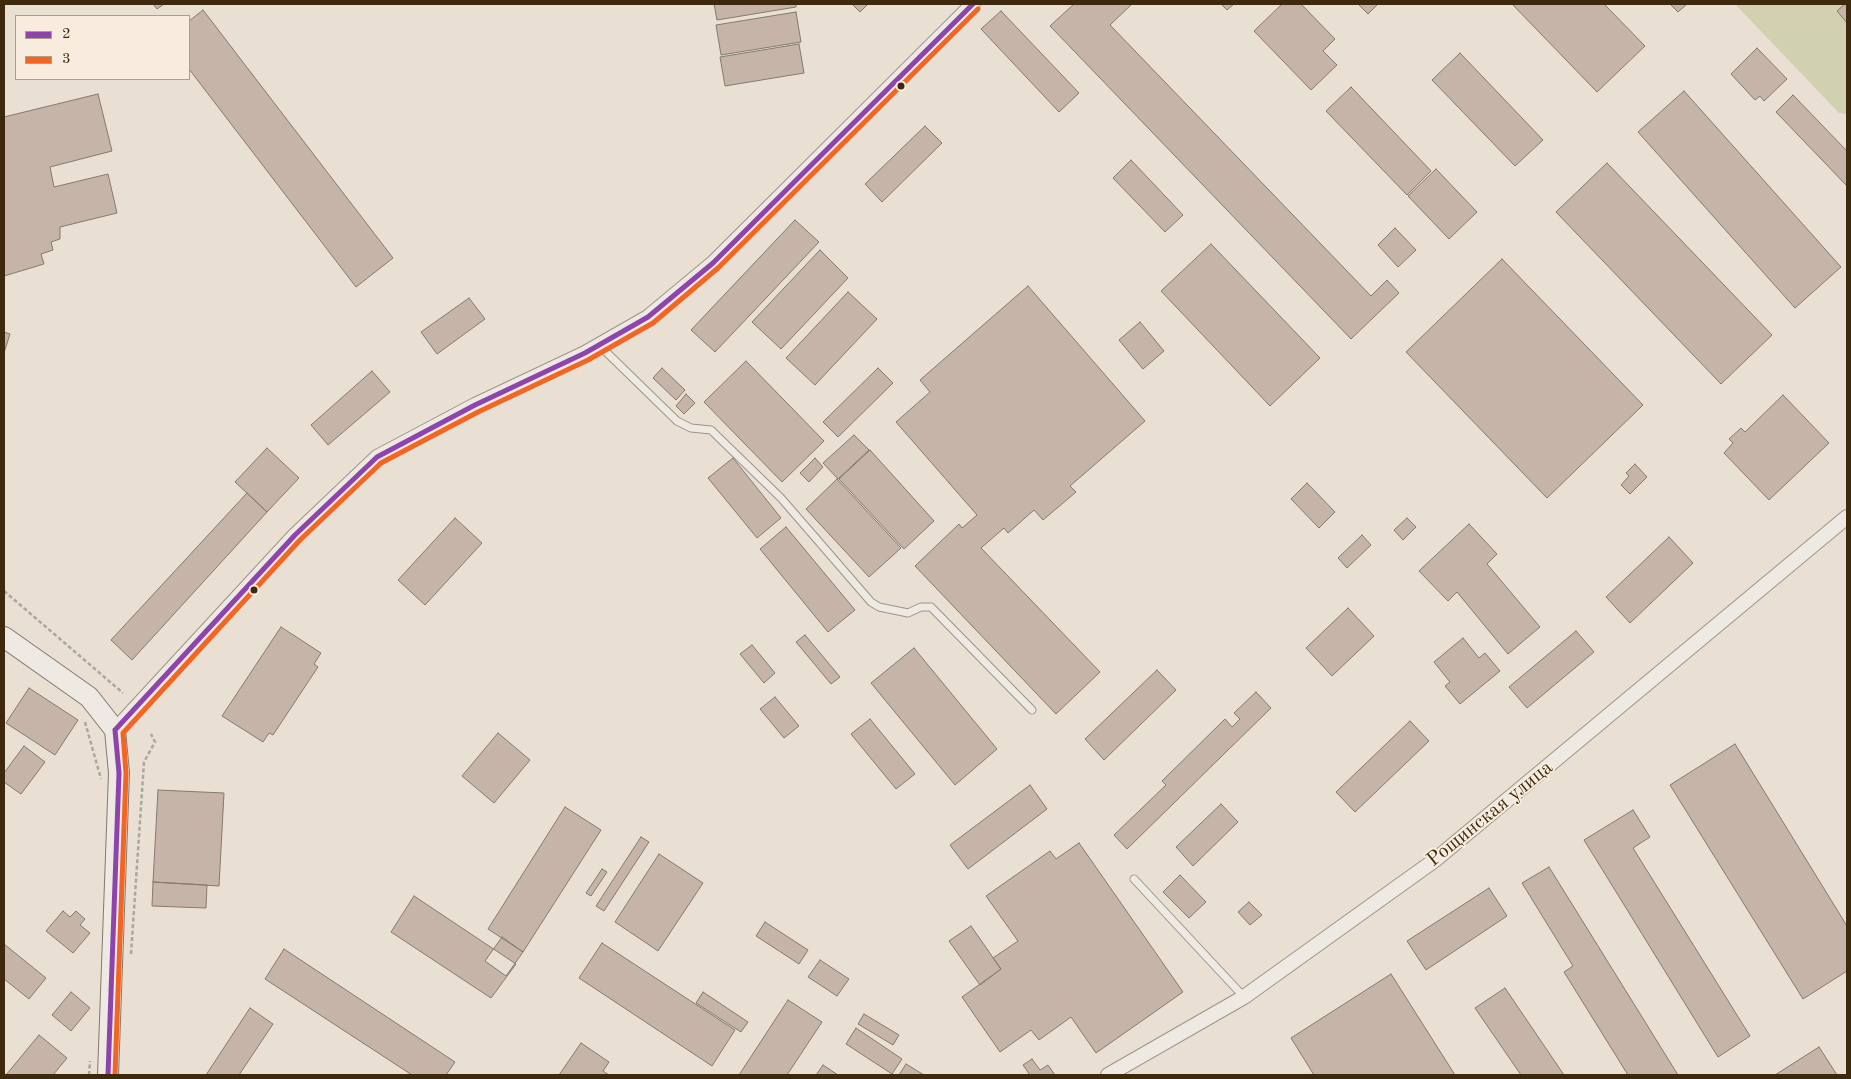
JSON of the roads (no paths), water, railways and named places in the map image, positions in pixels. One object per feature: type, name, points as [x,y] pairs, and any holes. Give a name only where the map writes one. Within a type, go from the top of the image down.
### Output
[{"type":"main road","points":[[4,637],[89,697],[115,730],[119,773],[108,1075]]},
{"type":"street","points":[[115,730],[295,535],[376,457],[476,405],[599,346],[648,317],[713,263],[973,4]]},
{"type":"street","name":"Рощинская улица","points":[[1108,1075],[1244,997],[1435,860],[1847,517]]},
{"type":"lane","points":[[599,346],[677,421],[691,428],[711,430],[781,498],[871,602],[879,608],[908,613],[921,607],[930,607],[1032,710]]},
{"type":"lane","points":[[1134,879],[1244,997]]}]
